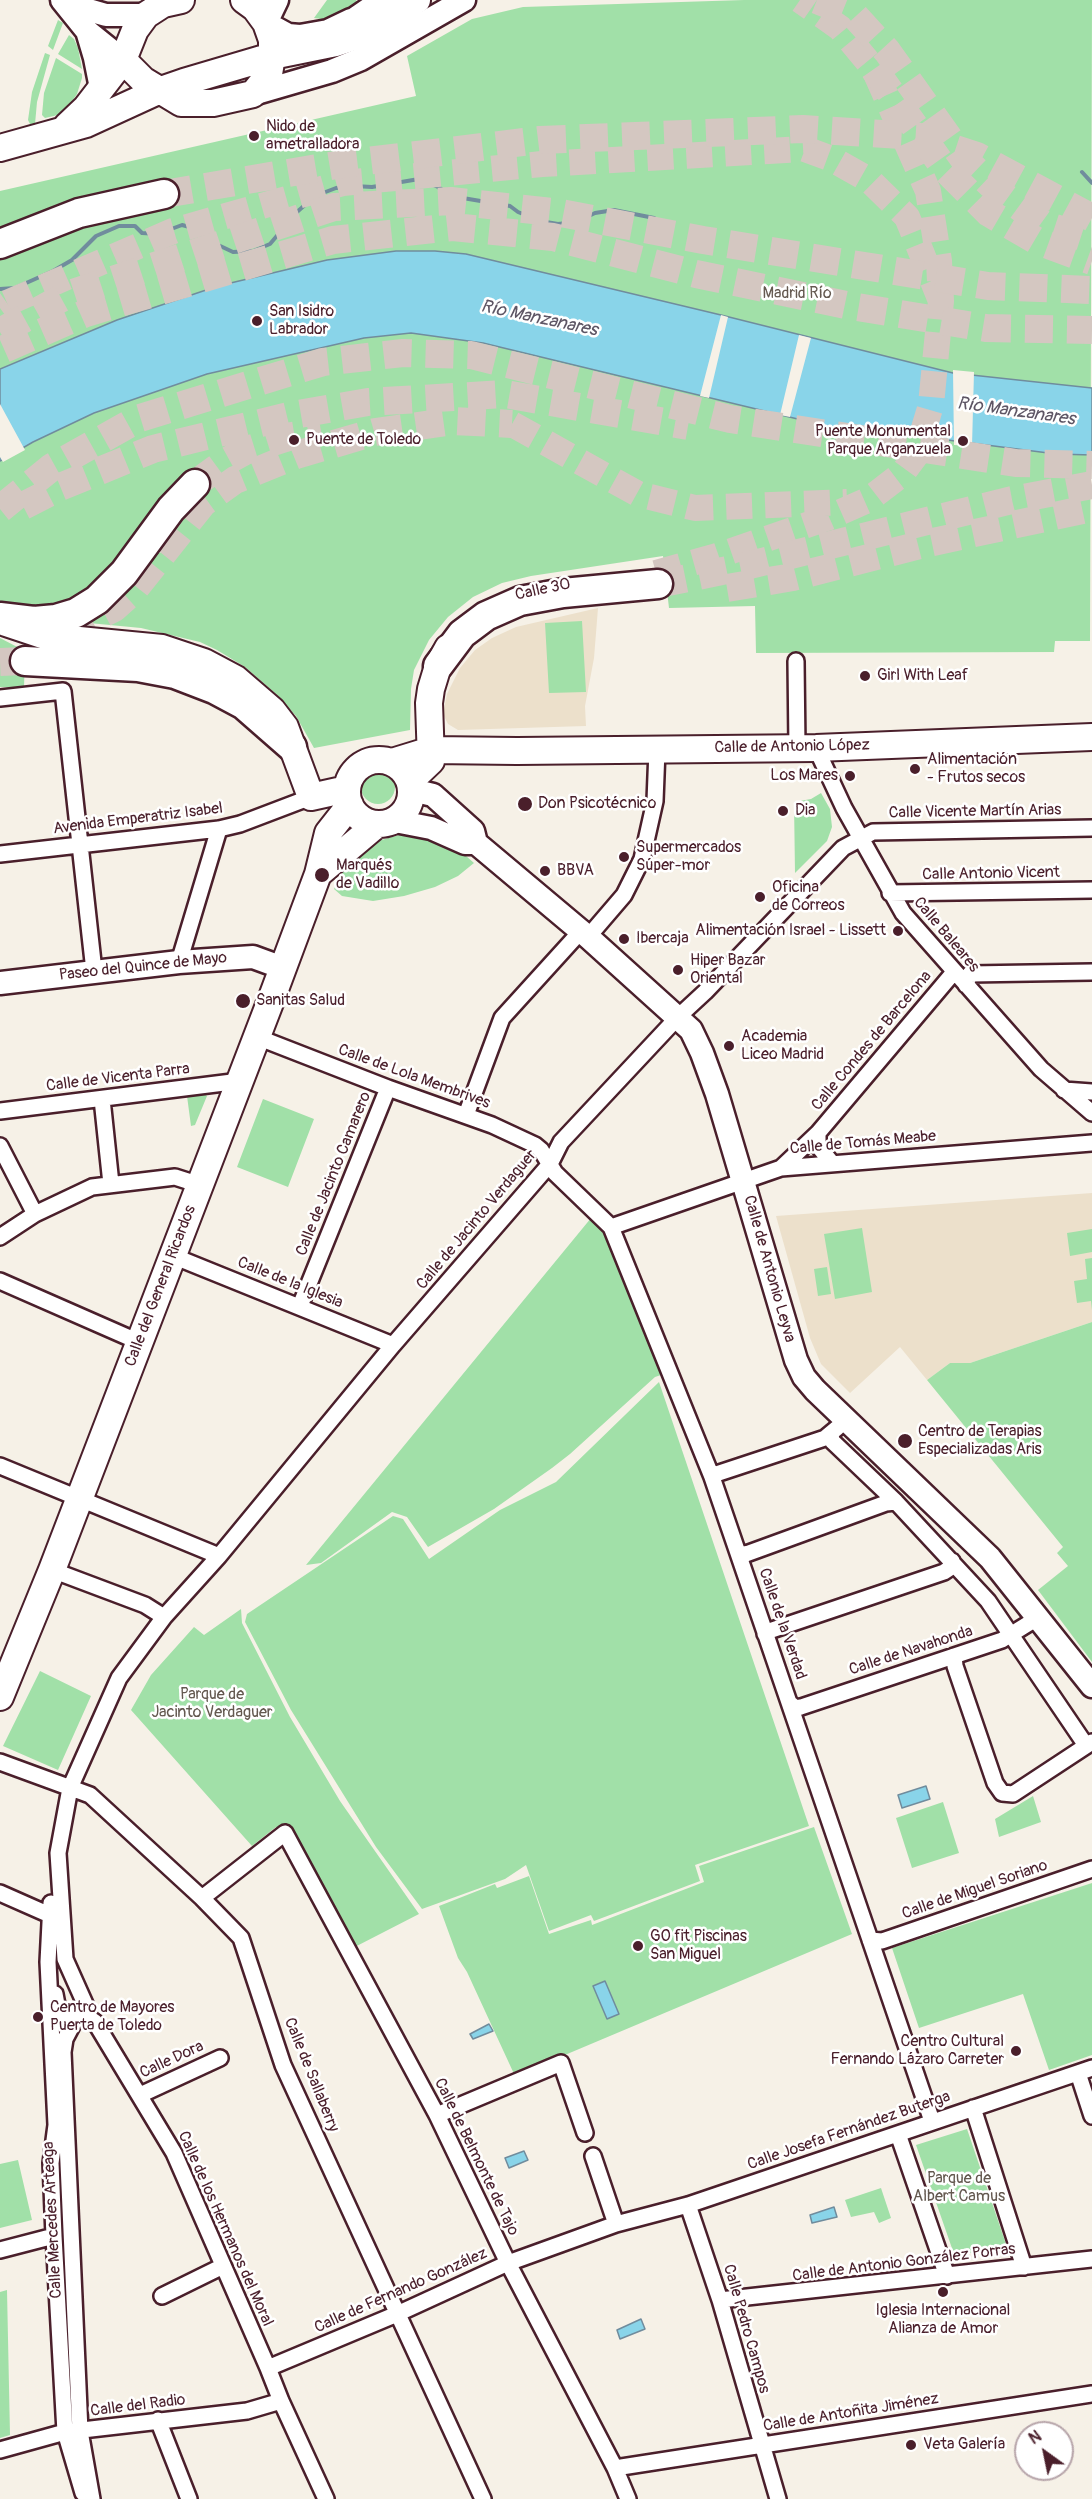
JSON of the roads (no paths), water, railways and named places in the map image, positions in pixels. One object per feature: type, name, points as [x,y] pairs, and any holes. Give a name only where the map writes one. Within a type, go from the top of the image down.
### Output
[{"type":"highway","points":[[0,244],[79,213],[164,194]]},
{"type":"highway","points":[[0,619],[34,621],[56,619],[76,613],[97,600],[124,573],[171,509],[195,484]]},
{"type":"highway","points":[[438,666],[462,634],[486,616],[520,601],[563,593],[658,584]]},
{"type":"highway","points":[[25,661],[138,667],[175,674],[214,689],[244,705],[292,747]]},
{"type":"main road","points":[[64,2],[106,15],[151,8],[181,0]]},
{"type":"main road","points":[[244,0],[255,8],[266,23],[272,40],[269,74],[253,94]]},
{"type":"main road","points":[[266,23],[277,0]]},
{"type":"main road","points":[[318,47],[351,20],[382,0]]},
{"type":"main road","points":[[0,148],[86,124],[158,91],[272,56],[318,47],[363,33],[417,0]]},
{"type":"main road","points":[[64,2],[87,31],[158,91],[181,103],[213,103],[332,71],[361,59],[464,0]]},
{"type":"main road","points":[[52,135],[74,122],[123,60],[135,30],[151,8]]},
{"type":"main road","points":[[266,23],[288,35],[300,36],[328,31],[351,20]]},
{"type":"main road","points":[[87,31],[101,88]]},
{"type":"main road","points":[[0,619],[29,633],[48,637],[120,643],[181,653],[204,662],[236,679],[272,710],[285,727],[311,797],[348,797]]},
{"type":"main road","points":[[411,785],[403,770],[392,762],[382,760],[364,764],[351,777],[348,797],[358,817],[386,823],[407,809],[411,785],[431,761],[429,703],[438,666]]},
{"type":"main road","name":"Calle de Antonio López","points":[[392,762],[431,750],[492,752],[806,748],[1092,737]]},
{"type":"main road","name":"Calle de Antonio López","points":[[411,785],[492,752]]},
{"type":"main road","name":"Calle de Antonio Leyva","points":[[411,785],[434,795],[473,831],[476,843],[584,934],[691,1030],[702,1053],[744,1182],[796,1360],[804,1377],[838,1426],[990,1557],[1092,1686]]},
{"type":"main road","name":"Calle del General Ricardos","points":[[3,1679],[52,1570],[284,968],[318,874],[328,834],[348,797]]},
{"type":"main road","name":"Calle de Antonio Leyva","points":[[386,823],[431,828],[465,843],[476,843]]},
{"type":"main road","name":"Calle del General Ricardos","points":[[318,874],[386,823]]},
{"type":"main road","name":"Paseo del Quince de Mayo","points":[[0,982],[179,962],[253,957],[284,968]]},
{"type":"street","points":[[795,661],[806,748]]},
{"type":"street","points":[[0,698],[63,691],[94,971]]},
{"type":"street","name":"Calle Baleares","points":[[806,748],[903,913],[1041,1069],[1092,1113]]},
{"type":"street","points":[[466,1115],[502,1018],[624,896],[642,859],[655,801],[657,750]]},
{"type":"street","name":"Avenida Emperatriz Isabel","points":[[0,854],[219,828],[240,824],[311,797]]},
{"type":"street","points":[[179,962],[219,828]]},
{"type":"street","name":"Calle Vicente Martín Arias","points":[[860,838],[873,832],[1092,828]]},
{"type":"street","name":"Calle de Jacinto Verdaguer","points":[[70,1788],[119,1678],[164,1617],[219,1556],[393,1345],[550,1164],[561,1142],[678,1017],[705,992],[843,848],[860,838]]},
{"type":"street","name":"Calle Antonio Vicent","points":[[890,893],[1092,890]]},
{"type":"street","name":"Calle Condes de Barcelona","points":[[781,1168],[818,1133],[954,972]]},
{"type":"street","points":[[966,985],[969,974],[1092,972]]},
{"type":"street","name":"Calle de Lola Membrives","points":[[257,1037],[388,1088],[466,1115],[535,1145],[550,1164]]},
{"type":"street","name":"Calle de Vicenta Parra","points":[[0,1111],[240,1081]]},
{"type":"street","name":"Calle de Jacinto Camarero","points":[[300,1306],[388,1088]]},
{"type":"street","points":[[1064,1090],[1092,1092]]},
{"type":"street","points":[[102,1099],[111,1184]]},
{"type":"street","name":"Calle Condes de Barcelona","points":[[818,1133],[818,1146],[832,1163]]},
{"type":"street","name":"Calle de Tomás Meabe","points":[[611,1227],[781,1168],[1092,1143]]},
{"type":"street","points":[[0,1146],[36,1214]]},
{"type":"street","name":"Calle de la Verdad","points":[[550,1164],[555,1173],[611,1227],[712,1477],[932,2121]]},
{"type":"street","points":[[0,1237],[36,1214],[92,1187],[175,1177],[200,1185]]},
{"type":"street","name":"Calle de la Iglesia","points":[[173,1256],[393,1345]]},
{"type":"street","points":[[0,1281],[139,1342]]},
{"type":"street","points":[[712,1477],[825,1438],[838,1426]]},
{"type":"street","name":"Calle de Antonio Leyva","points":[[838,1426],[832,1441],[896,1503],[988,1602],[1083,1741],[1088,1744]]},
{"type":"street","points":[[0,1466],[219,1556]]},
{"type":"street","points":[[738,1553],[746,1554],[886,1503],[896,1503]]},
{"type":"street","points":[[765,1634],[945,1572],[950,1568],[952,1561]]},
{"type":"street","points":[[52,1570],[146,1605],[164,1617]]},
{"type":"street","name":"Calle de Navahonda","points":[[791,1704],[795,1708],[801,1707],[954,1656],[1012,1635],[1039,1617]]},
{"type":"street","points":[[954,1656],[955,1666],[995,1783],[1002,1793],[1013,1794],[1088,1744]]},
{"type":"street","name":"Calle de Sallaberry","points":[[0,1762],[90,1795],[202,1898],[241,1938],[283,2064],[483,2499]]},
{"type":"street","points":[[70,1788],[58,1853],[65,1959],[86,2002],[85,2009],[80,2015]]},
{"type":"street","name":"Calle Mercedes Arteaga","points":[[70,1788],[55,1801],[49,1854],[52,1916],[48,1962],[56,2125],[51,2163],[54,2236],[72,2432],[84,2499]]},
{"type":"street","name":"Calle de Belmonte de Tajo","points":[[202,1898],[285,1833],[437,2115],[508,2263],[615,2468],[628,2499]]},
{"type":"street","name":"Calle de Miguel Soriano","points":[[870,1940],[882,1941],[1092,1869]]},
{"type":"street","points":[[0,1893],[52,1916]]},
{"type":"street","name":"Calle Mercedes Arteaga","points":[[48,1962],[54,1973],[58,2010],[65,2014],[80,2015]]},
{"type":"street","name":"Calle Mercedes Arteaga","points":[[80,2015],[65,2039],[63,2052],[72,2432],[92,2499]]},
{"type":"street","name":"Calle de los Hermanos del Moral","points":[[80,2015],[95,2022],[174,2153],[326,2499]]},
{"type":"street","name":"Calle Dora","points":[[140,2095],[220,2058]]},
{"type":"street","points":[[437,2115],[561,2063],[585,2133]]},
{"type":"street","points":[[1085,2071],[1092,2115]]},
{"type":"street","name":"Calle Josefa Fernández Buterga","points":[[616,2224],[688,2205],[1085,2071]]},
{"type":"street","points":[[973,2108],[1024,2267]]},
{"type":"street","points":[[898,2134],[948,2276]]},
{"type":"street","points":[[593,2156],[616,2224]]},
{"type":"street","name":"Calle Pedro Campos","points":[[688,2205],[720,2301],[778,2499]]},
{"type":"street","name":"Calle de Fernando González","points":[[268,2368],[397,2314],[508,2263],[616,2224]]},
{"type":"street","points":[[0,2250],[54,2236]]},
{"type":"street","name":"Calle de Antonio González Porras","points":[[720,2301],[1092,2259]]},
{"type":"street","points":[[162,2296],[223,2266]]},
{"type":"street","name":"Calle de Antoñita Jiménez","points":[[615,2468],[1092,2394]]},
{"type":"street","name":"Calle del Radio","points":[[0,2450],[72,2432],[247,2411],[281,2401]]},
{"type":"street","points":[[158,2420],[189,2499]]},
{"type":"water","name":"Río Manzanares","points":[[396,251],[466,254],[953,373],[1092,388],[1092,455],[1056,454],[893,433],[868,436],[483,343],[411,333],[364,338],[207,374],[94,413],[33,442],[0,461],[0,369],[117,320],[218,286],[327,260]]},
{"type":"water","points":[[926,1786],[930,1799],[902,1808],[898,1795]]},
{"type":"water","points":[[605,1981],[619,2014],[607,2019],[593,1986]]},
{"type":"water","points":[[489,2024],[493,2031],[473,2039],[470,2034]]},
{"type":"water","points":[[524,2151],[528,2160],[509,2168],[505,2158]]},
{"type":"water","points":[[834,2207],[837,2217],[812,2223],[810,2215]]},
{"type":"water","points":[[641,2319],[645,2329],[620,2339],[617,2330]]},
{"type":"waterway","points":[[1082,172],[1092,183]]},
{"type":"waterway","points":[[216,244],[233,252],[253,251],[270,244],[297,212],[315,196],[336,188],[372,187],[419,179],[438,187],[451,196],[510,206],[540,221],[558,224],[576,222],[595,213],[614,210],[654,218]]},
{"type":"waterway","points":[[0,289],[15,288],[53,271],[72,260],[96,236],[119,226],[135,226],[142,233],[158,234],[182,225],[201,230]]},
{"type":"tunnel","points":[[656,573],[717,556],[827,518],[868,500],[902,474],[916,455],[931,405],[941,301],[939,261],[928,191],[874,69],[840,28],[800,0]]},
{"type":"tunnel","points":[[817,0],[854,15],[887,51],[963,158],[1000,193],[1043,224],[1092,240]]},
{"type":"tunnel","points":[[874,69],[945,169],[989,213],[1037,241],[1092,261]]},
{"type":"tunnel","points":[[164,194],[342,164],[540,140],[803,129],[916,136],[977,156],[1092,218]]},
{"type":"tunnel","points":[[7,303],[173,231],[343,183],[542,164],[805,149],[832,159],[869,180],[907,217],[941,301]]},
{"type":"tunnel","points":[[0,332],[67,295],[334,207],[451,201],[561,213],[703,240],[988,286],[1092,290]]},
{"type":"tunnel","points":[[4,349],[86,313],[333,240],[453,227],[553,237],[696,274],[851,306],[986,328],[1092,330]]},
{"type":"tunnel","points":[[0,308],[7,303]]},
{"type":"tunnel","points":[[0,509],[52,467],[140,418],[323,362],[403,353],[471,355],[730,419],[1016,463],[1092,465]]},
{"type":"tunnel","points":[[23,506],[60,487],[153,449],[293,415],[368,402],[505,394],[688,426]]},
{"type":"tunnel","points":[[65,628],[87,622],[114,608],[133,591],[203,503],[235,480],[296,455],[375,432],[454,421],[512,424]]},
{"type":"tunnel","points":[[512,424],[638,494],[695,508],[847,502]]},
{"type":"tunnel","points":[[195,484],[225,462],[247,450],[292,436],[321,431]]},
{"type":"tunnel","points":[[658,584],[742,567],[1012,500],[1092,485]]},
{"type":"tunnel","points":[[727,588],[793,577],[928,543],[1092,508]]},
{"type":"tunnel","points":[[0,662],[25,661]]},
{"type":"place","name":"Nido de ametralladora","points":[[254,136]]},
{"type":"place","name":"San Isidro Labrador","points":[[257,321]]},
{"type":"place","name":"Puente de Toledo","points":[[294,440]]},
{"type":"place","name":"Puente Monumental Parque Arganzuela","points":[[963,441]]},
{"type":"place","name":"Girl With Leaf","points":[[865,676]]},
{"type":"place","name":"Alimentación - Frutos secos","points":[[915,769]]},
{"type":"place","name":"Los Mares","points":[[850,776]]},
{"type":"place","name":"Don Psicotécnico","points":[[525,804]]},
{"type":"place","name":"Dia","points":[[783,811]]},
{"type":"place","name":"Supermercados Súper-mor","points":[[624,857]]},
{"type":"place","name":"BBVA","points":[[545,871]]},
{"type":"place","name":"Marqués de Vadillo","points":[[322,875]]},
{"type":"place","name":"Oficina de Correos","points":[[760,897]]},
{"type":"place","name":"Alimentación Israel - Lissett","points":[[898,931]]},
{"type":"place","name":"Ibercaja","points":[[624,939]]},
{"type":"place","name":"Hiper Bazar Oriental","points":[[678,970]]},
{"type":"place","name":"Sanitas Salud","points":[[243,1001]]},
{"type":"place","name":"Academia Liceo Madrid","points":[[729,1046]]},
{"type":"place","name":"Centro de Terapias Especializadas Aris","points":[[905,1441]]},
{"type":"place","name":"GO fit Piscinas San Miguel","points":[[638,1946]]},
{"type":"place","name":"Centro de Mayores Puerta de Toledo","points":[[38,2017]]},
{"type":"place","name":"Centro Cultural Fernando Lázaro Carreter","points":[[1016,2051]]},
{"type":"place","name":"Iglesia Internacional Alianza de Amor","points":[[943,2292]]},
{"type":"place","name":"Veta Galería","points":[[911,2445]]},
{"type":"park label","name":"Madrid Río","points":[[797,294]]},
{"type":"park label","name":"Parque de Jacinto Verdaguer","points":[[212,1704]]},
{"type":"park label","name":"Parque de Albert Camus","points":[[959,2188]]}]
